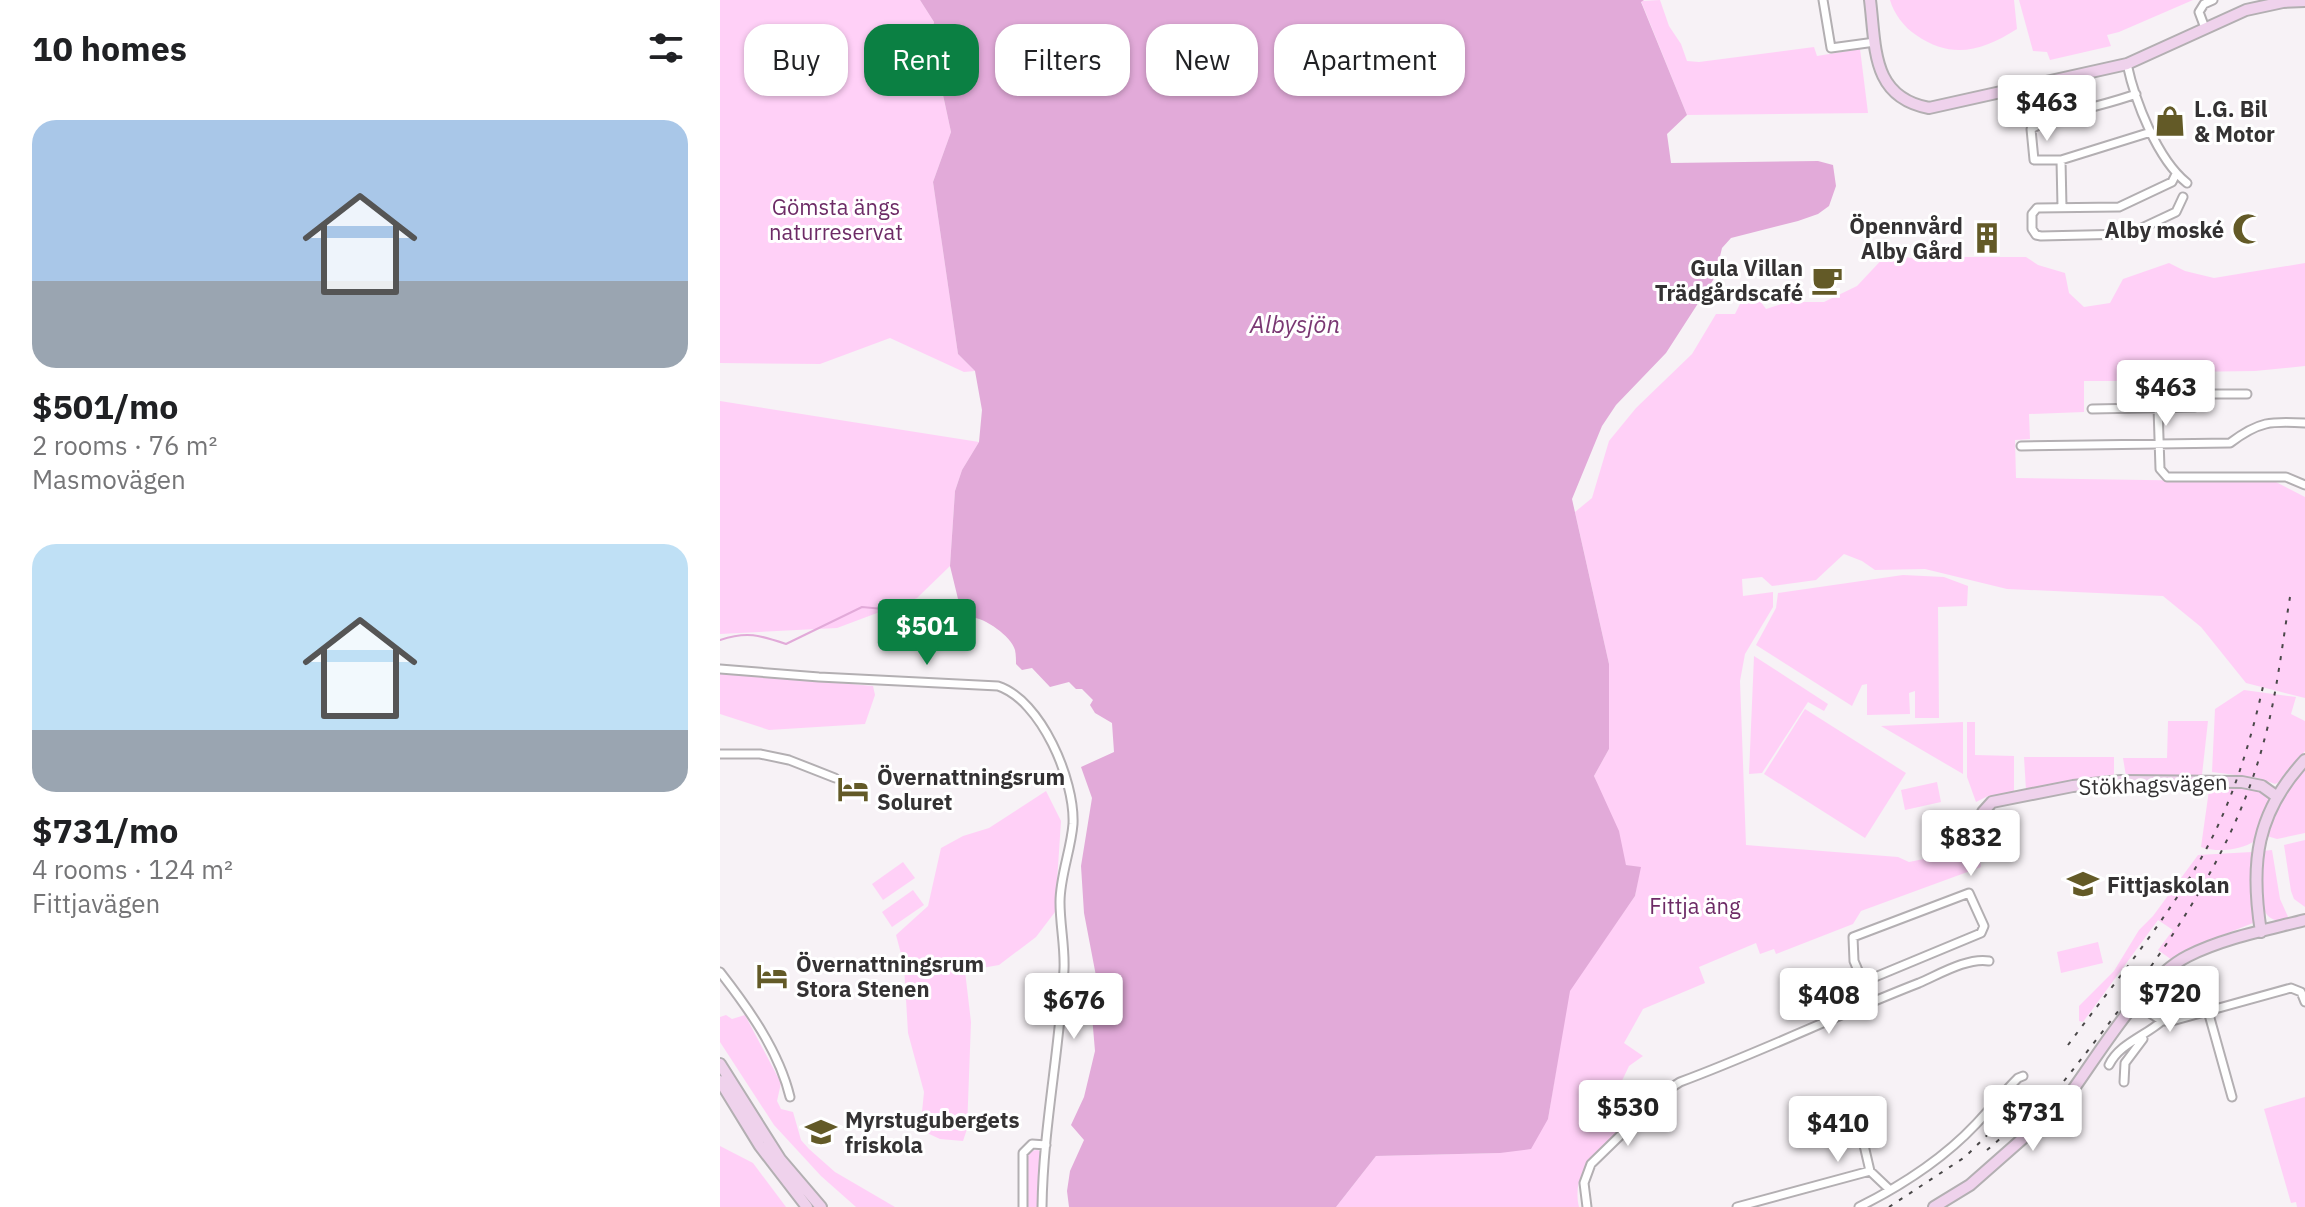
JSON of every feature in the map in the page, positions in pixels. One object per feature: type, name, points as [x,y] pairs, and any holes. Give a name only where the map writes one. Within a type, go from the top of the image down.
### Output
[{"type":"street","points":[[1823,0],[1831,48],[1875,42]]},
{"type":"street","points":[[1870,0],[1880,69],[1896,95],[1913,105],[1929,108],[2127,64],[2258,7],[2305,1]]},
{"type":"street","points":[[2205,28],[2199,12],[2204,4],[2213,0]]},
{"type":"street","points":[[2127,64],[2151,132],[2176,174],[2187,183]]},
{"type":"street","points":[[2136,94],[2053,117],[2031,129],[2034,160],[2061,160],[2151,132]]},
{"type":"street","points":[[2061,160],[2062,207]]},
{"type":"street","points":[[2176,174],[2172,182],[2119,207],[2035,210],[2032,229],[2036,235],[2129,234],[2176,212],[2183,197]]},
{"type":"street","points":[[2092,409],[2195,407],[2195,394],[2247,394]]},
{"type":"street","points":[[2158,407],[2160,469],[2167,477],[2286,477],[2305,485]]},
{"type":"street","points":[[2021,446],[2230,443],[2272,421],[2305,423]]},
{"type":"street","points":[[720,669],[998,686],[1022,699],[1040,725],[1061,762],[1073,821],[1061,895],[1064,967],[1042,1207]]},
{"type":"street","points":[[720,754],[760,754],[789,760],[835,778]]},
{"type":"street","points":[[2261,932],[2255,883],[2260,836],[2276,796],[2305,760]]},
{"type":"street","name":"Stökhagsvägen","points":[[1983,812],[1992,802],[2073,786],[2121,781],[2242,782],[2262,786],[2276,796]]},
{"type":"street","points":[[1863,982],[1981,933],[1984,926],[1969,893],[1853,937],[1854,961],[1870,1002]]},
{"type":"street","points":[[2072,1091],[2136,1004],[2163,974],[2185,957],[2218,943],[2305,920]]},
{"type":"street","points":[[1587,1207],[1584,1180],[1591,1164],[1666,1091],[1680,1082],[1958,967],[1981,959],[1989,961]]},
{"type":"street","points":[[720,972],[749,1010],[786,1082],[790,1097]]},
{"type":"street","points":[[2136,1004],[2162,1021],[2172,1021],[2291,988],[2301,992],[2305,1002]]},
{"type":"street","points":[[2208,1011],[2232,1097]]},
{"type":"street","points":[[2109,1065],[2120,1050],[2162,1021]]},
{"type":"street","points":[[2124,1082],[2125,1063],[2147,1034]]},
{"type":"street","points":[[720,1064],[780,1159],[821,1207]]},
{"type":"street","points":[[1859,1207],[1890,1190],[1952,1146],[2023,1076]]},
{"type":"street","points":[[720,1081],[767,1157],[807,1207]]},
{"type":"street","points":[[1934,1207],[1970,1185],[2054,1111]]},
{"type":"street","points":[[1860,1128],[1870,1171],[1890,1190]]},
{"type":"street","points":[[1023,1207],[1023,1153],[1032,1144],[1046,1145]]},
{"type":"street","points":[[1737,1207],[1870,1171]]},
{"type":"green space","name":"Gömsta ängs naturreservat","points":[[720,0],[920,0],[934,24],[864,24],[864,96],[943,96],[951,132],[933,182],[958,354],[975,371],[964,372],[890,338],[820,364],[720,363]]},
{"type":"green space","points":[[1660,0],[1687,61],[1814,47],[1817,56],[1860,49],[1868,113],[1687,115],[1641,1]]},
{"type":"green space","points":[[1890,0],[2014,0],[2017,29],[1979,47],[1967,50],[1942,48],[1907,28]]},
{"type":"green space","points":[[2019,0],[2193,0],[2107,35],[2111,46],[2050,60],[2047,52],[2033,51]]},
{"type":"green space","name":"Fittja äng","points":[[1952,247],[1960,257],[2026,257],[2038,265],[2065,273],[2069,293],[2084,307],[2110,303],[2123,279],[2169,263],[2185,271],[2214,278],[2305,263],[2305,366],[2255,371],[2183,372],[2182,395],[2156,396],[2145,381],[2084,381],[2084,412],[2029,414],[2030,439],[2015,440],[2016,478],[2276,482],[2305,497],[2305,698],[2246,683],[2201,627],[2163,596],[2007,589],[1925,569],[1875,570],[1844,554],[1816,580],[1772,586],[1762,577],[1742,579],[1743,596],[1773,592],[1773,607],[1745,654],[1740,681],[1746,845],[1898,857],[1909,862],[1978,848],[1981,867],[1861,911],[1853,924],[1776,954],[1774,949],[1760,954],[1756,943],[1699,967],[1705,983],[1643,1009],[1624,1043],[1643,1056],[1629,1066],[1610,1106],[1627,1123],[1599,1150],[1584,1170],[1577,1193],[1579,1207],[1336,1207],[1376,1156],[1500,1153],[1548,1119],[1569,991],[1635,896],[1640,868],[1626,865],[1594,776],[1609,749],[1609,664],[1575,512],[1592,498],[1609,441],[1636,408],[1692,354],[1716,314],[1735,314],[1749,286],[1766,309],[1788,302],[1824,302],[1857,286],[1887,254],[1917,259]]},
{"type":"green space","points":[[720,401],[979,442],[962,470],[955,491],[950,566],[917,598],[837,628],[720,634]]},
{"type":"green space","points":[[1903,575],[1944,577],[1968,586],[1967,606],[1938,607],[1939,718],[1915,718],[1915,691],[1909,693],[1910,714],[1867,715],[1867,684],[1862,685],[1852,706],[1756,645],[1776,608],[1778,593]]},
{"type":"green space","points":[[1754,656],[1828,704],[1824,711],[1808,702],[1762,773],[1749,774]]},
{"type":"green space","points":[[720,672],[873,686],[875,695],[865,724],[769,730],[720,714]]},
{"type":"green space","points":[[2244,690],[2296,697],[2291,714],[2305,721],[2305,751],[2281,781],[2275,784],[2259,778],[2212,772],[2215,709]]},
{"type":"green space","points":[[1805,709],[1906,773],[1865,838],[1764,774]]},
{"type":"green space","points":[[2168,721],[2208,721],[2202,775],[2126,776],[2123,758],[2167,758]]},
{"type":"green space","points":[[1963,722],[1963,774],[1881,726]]},
{"type":"green space","points":[[1967,722],[1975,722],[1975,755],[2014,756],[2014,793],[1988,796],[1976,802],[1967,777]]},
{"type":"green space","points":[[2024,757],[2114,757],[2114,777],[2026,790]]},
{"type":"green space","points":[[2305,767],[2305,833],[2277,839],[2267,836],[2284,795]]},
{"type":"green space","points":[[1937,782],[1941,802],[1905,810],[1901,790]]},
{"type":"green space","points":[[2210,783],[2250,787],[2269,798],[2255,841],[2229,850],[2201,847]]},
{"type":"green space","points":[[1046,791],[1061,821],[1055,912],[1036,937],[999,965],[965,971],[971,1022],[967,1129],[963,1141],[940,1139],[927,1133],[922,1112],[924,1092],[908,1033],[904,965],[896,935],[928,906],[941,848],[963,836],[989,828]]},
{"type":"green space","points":[[2305,840],[2305,907],[2294,899],[2291,891],[2284,845]]},
{"type":"green space","points":[[2272,850],[2280,899],[2289,919],[2277,920],[2263,908],[2260,886],[2262,851]]},
{"type":"green space","points":[[2252,852],[2250,884],[2253,923],[2183,951],[2172,960],[2158,950],[2173,930],[2158,920],[2083,1022],[2079,1021],[2079,1006],[2114,971],[2139,930],[2198,855]]},
{"type":"green space","points":[[903,862],[915,878],[883,900],[872,884]]},
{"type":"green space","points":[[913,890],[924,905],[892,927],[882,912]]},
{"type":"green space","points":[[2098,942],[2103,963],[2061,973],[2057,952]]},
{"type":"green space","points":[[726,1015],[732,1019],[745,1015],[781,1083],[777,1101],[781,1109],[793,1112],[801,1140],[835,1172],[895,1207],[856,1207],[821,1176],[774,1125],[720,1042],[720,1017]]},
{"type":"green space","points":[[2305,1097],[2305,1207],[2297,1207],[2296,1202],[2291,1203],[2264,1109]]},
{"type":"green space","points":[[720,1146],[753,1163],[786,1207],[720,1207]]},
{"type":"green space","points":[[1029,1151],[1041,1152],[1038,1207],[1026,1207],[1026,1157]]},
{"type":"water","name":"Albysjön","points":[[920,0],[1644,0],[1641,2],[1687,115],[1667,134],[1671,163],[1818,161],[1833,165],[1836,186],[1829,206],[1818,214],[1798,221],[1731,238],[1722,248],[1715,277],[1666,353],[1616,405],[1602,426],[1572,499],[1609,664],[1609,749],[1594,776],[1619,831],[1626,865],[1641,867],[1635,896],[1570,991],[1548,1119],[1531,1149],[1500,1153],[1376,1156],[1336,1207],[1069,1207],[1067,1191],[1070,1171],[1084,1140],[1071,1125],[1084,1097],[1095,1051],[1092,1016],[1096,976],[1084,913],[1081,866],[1092,798],[1081,767],[1114,752],[1112,723],[1095,713],[1090,705],[1093,700],[1082,689],[1076,689],[1069,682],[1050,687],[1032,668],[1022,670],[1016,664],[1015,650],[1008,639],[990,624],[971,617],[959,603],[950,566],[955,491],[962,470],[979,442],[982,410],[975,371],[958,354],[933,182],[951,132],[943,96],[979,96],[979,24],[934,22]]},
{"type":"waterway","points":[[720,640],[753,635],[786,644],[862,607],[915,612],[939,601],[959,600]]},
{"type":"tunnel","points":[[2054,1111],[2072,1091]]},
{"type":"railway","points":[[2064,1081],[2125,1003],[2182,921],[2230,834],[2249,788],[2269,723],[2290,597]]},
{"type":"railway","points":[[2068,1045],[2156,928],[2203,855],[2240,770],[2264,682]]},
{"type":"railway","points":[[1889,1207],[1965,1157],[2032,1091]]},
{"type":"railway","points":[[1987,1150],[2044,1101]]},
{"type":"place","name":"L.G. Bil & Motor","points":[[2170,121]]},
{"type":"place","name":"Alby moské","points":[[2248,229]]},
{"type":"place","name":"Öpennvård Alby Gård","points":[[1987,238]]},
{"type":"place","name":"Gula Villan Trädgårdscafé","points":[[1827,280]]},
{"type":"place","name":"Övernattningsrum Soluret","points":[[853,789]]},
{"type":"place","name":"Fittjaskolan","points":[[2083,884]]},
{"type":"place","name":"Övernattningsrum Stora Stenen","points":[[772,976]]},
{"type":"place","name":"Myrstugubergets friskola","points":[[821,1132]]}]
